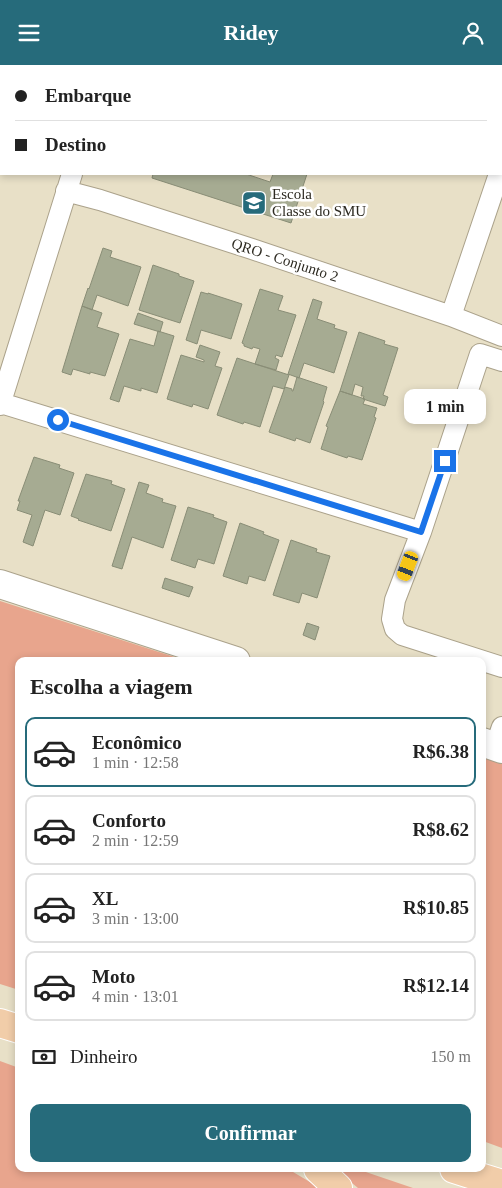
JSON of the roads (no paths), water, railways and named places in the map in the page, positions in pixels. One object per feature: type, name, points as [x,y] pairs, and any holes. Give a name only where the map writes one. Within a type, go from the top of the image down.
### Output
[{"type":"highway","points":[[0,1023],[15,1028]]},
{"type":"highway","points":[[321,1172],[338,1188]]},
{"type":"highway","points":[[464,1172],[502,1184]]},
{"type":"main road","points":[[0,584],[224,657]]},
{"type":"street","points":[[451,316],[499,175]]},
{"type":"street","points":[[69,182],[0,404],[421,532]]},
{"type":"street","name":"QRO - Conjunto 2","points":[[69,182],[100,200],[451,316],[502,336]]},
{"type":"street","points":[[471,657],[402,635],[395,629],[392,619],[395,600],[421,532],[480,354],[502,361]]},
{"type":"street","points":[[486,662],[502,667]]},
{"type":"place","name":"Escola Classe do SMU","points":[[254,203]]}]
